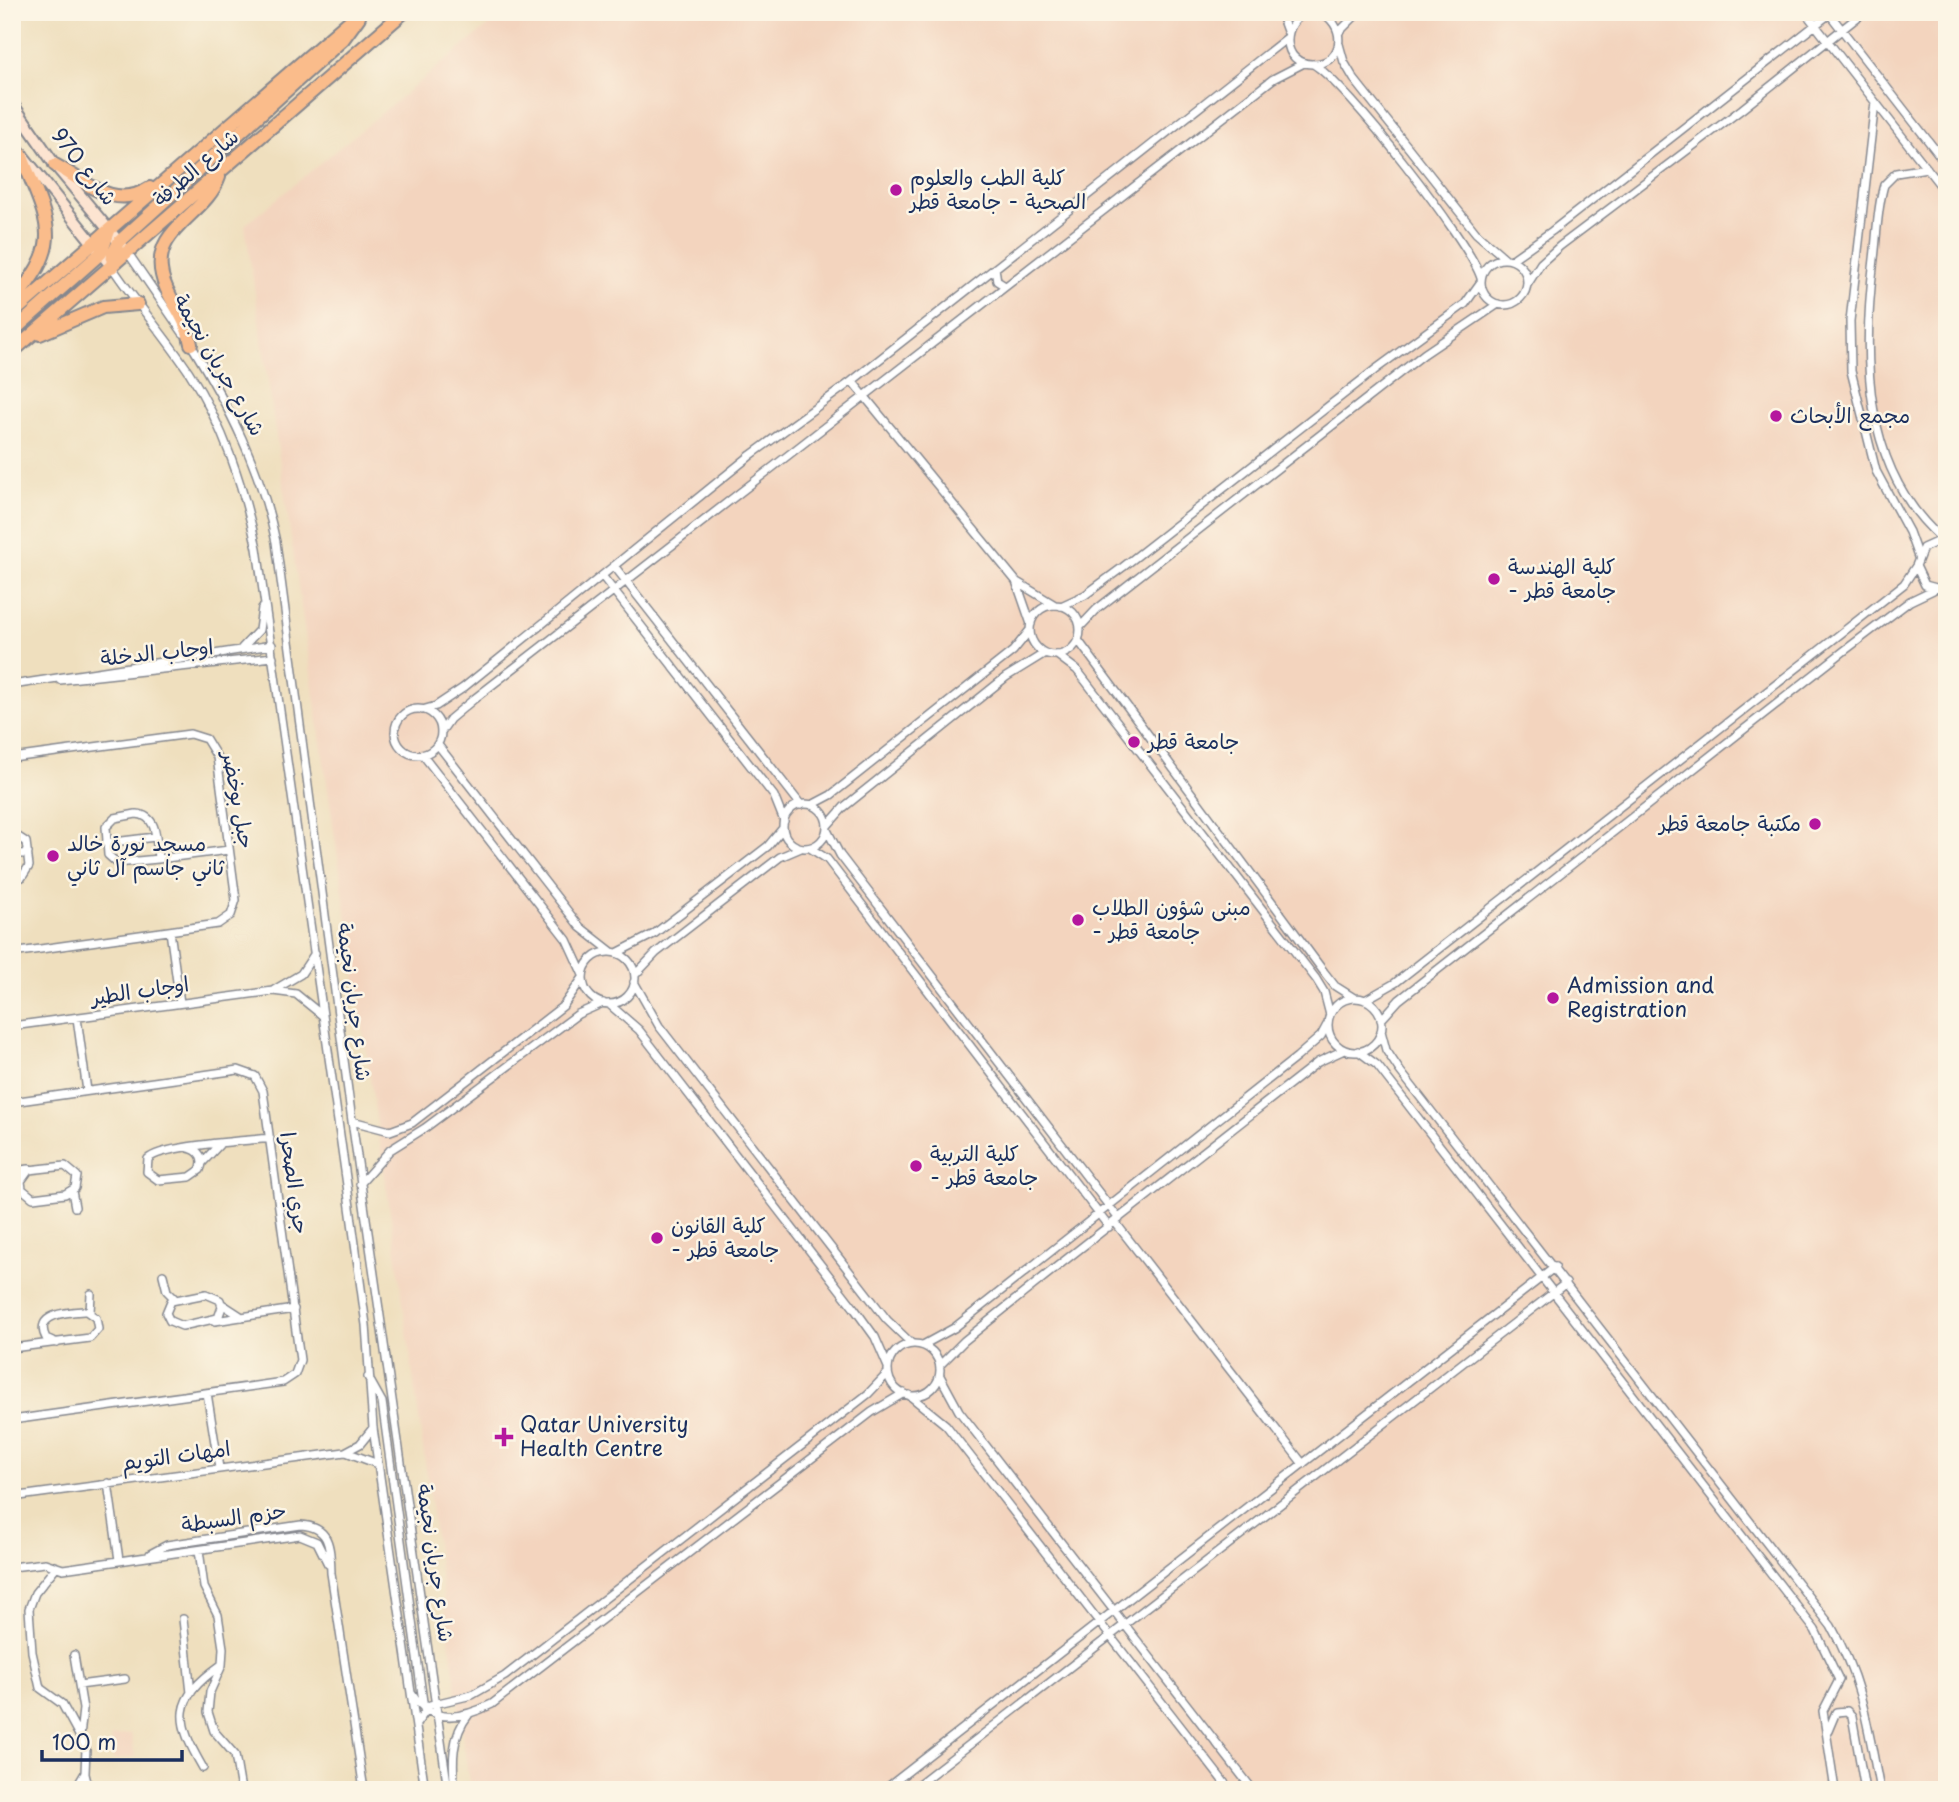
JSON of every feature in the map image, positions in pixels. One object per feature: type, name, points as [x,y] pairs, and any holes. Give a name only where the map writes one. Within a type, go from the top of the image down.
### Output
[{"type":"main road","name":"شارع الطرفة","points":[[109,231],[360,12]]},
{"type":"main road","points":[[112,267],[113,254],[119,242],[343,39],[354,27],[360,12]]},
{"type":"main road","name":"شارع الطرفة","points":[[12,352],[404,12]]},
{"type":"main road","name":"شارع 970","points":[[12,103],[55,165],[128,253]]},
{"type":"main road","name":"شارع 970","points":[[12,142],[112,267]]},
{"type":"main road","points":[[12,302],[41,267],[48,239],[43,206],[21,154]]},
{"type":"main road","points":[[55,165],[108,196],[138,195],[164,184]]},
{"type":"main road","points":[[191,344],[186,320],[164,283],[160,257],[171,233],[207,198],[220,174]]},
{"type":"main road","points":[[12,332],[97,249],[109,231]]},
{"type":"main road","points":[[12,314],[97,249]]},
{"type":"main road","points":[[24,342],[95,309],[117,303],[138,304]]},
{"type":"street","points":[[1280,12],[1293,55],[1304,63],[1313,64],[1330,59],[1339,44]]},
{"type":"street","points":[[1304,63],[1273,79],[467,704],[441,732],[438,745],[423,755],[410,754],[403,749],[395,733],[405,714],[436,706],[463,688],[751,455],[852,381],[1287,35],[1297,17],[1308,12]]},
{"type":"street","points":[[1319,12],[1330,18],[1339,32],[1344,62],[1354,79],[1476,233],[1522,268],[1527,285]]},
{"type":"street","points":[[1339,32],[1359,12]]},
{"type":"street","points":[[1805,12],[1947,194]]},
{"type":"street","points":[[1080,627],[1097,609],[1232,502],[1461,326],[1497,304],[1510,304],[1518,300],[1541,262],[1560,246],[1864,12]]},
{"type":"street","points":[[352,1121],[380,1130],[405,1127],[563,1006],[590,959],[600,953],[615,953],[654,934],[768,846],[792,809],[801,805],[812,805],[831,795],[1013,651],[1037,612],[1085,595],[1465,304],[1488,265],[1509,259],[1552,231],[1830,13],[1947,165]]},
{"type":"street","points":[[1313,64],[1338,83],[1468,249],[1485,296],[1497,304]]},
{"type":"street","points":[[1875,102],[1850,321],[1851,371],[1876,471],[1909,532],[1918,557]]},
{"type":"street","points":[[1927,168],[1899,171],[1884,185],[1867,307],[1866,344],[1874,408],[1884,448],[1918,515],[1944,539]]},
{"type":"street","name":"شارع جريان نجيمة","points":[[128,253],[191,344],[245,443],[273,526],[298,694],[360,1184],[448,1790]]},
{"type":"street","name":"شارع جريان نجيمة","points":[[112,267],[178,356],[212,412],[237,472],[257,548],[364,1312],[373,1428],[425,1790]]},
{"type":"street","points":[[995,268],[997,281],[1005,286]]},
{"type":"street","points":[[852,381],[1016,582],[1034,644],[1045,653],[1057,655],[1077,670],[1324,992],[1332,1039],[1345,1050],[1358,1052],[1377,1065],[1815,1630],[1838,1677],[1837,1687],[1823,1711],[1835,1790]]},
{"type":"street","points":[[1224,488],[1225,495],[1232,502]]},
{"type":"street","points":[[1188,516],[1198,529]]},
{"type":"street","points":[[1365,1000],[1395,983],[1904,584],[1927,544],[1944,539]]},
{"type":"street","points":[[237,650],[252,640],[261,624],[262,610],[255,566],[257,548]]},
{"type":"street","points":[[1916,566],[1922,582],[1933,590]]},
{"type":"street","points":[[615,567],[801,805]]},
{"type":"street","points":[[603,577],[774,796],[789,841],[827,859],[1098,1212],[1114,1222]]},
{"type":"street","points":[[1016,582],[1076,615],[1080,627],[1078,640],[1070,650],[1057,655]]},
{"type":"street","points":[[1381,1020],[1399,1000],[1844,651],[1910,601],[1933,590],[1947,591]]},
{"type":"street","points":[[1078,640],[1333,984],[1354,998],[1365,1000],[1376,1007],[1386,1050],[1402,1073],[1831,1626],[1855,1671],[1880,1790]]},
{"type":"street","name":"اوجاب الدخلة","points":[[12,685],[272,645]]},
{"type":"street","points":[[360,1184],[390,1150],[578,1014],[623,999],[656,953],[780,857],[823,840],[827,827],[844,807],[1006,677],[1045,653]]},
{"type":"street","name":"اوجاب الدخلة","points":[[45,680],[273,657]]},
{"type":"street","points":[[681,678],[692,668]]},
{"type":"street","points":[[422,710],[435,718],[441,732]]},
{"type":"street","name":"جبل بوخضر","points":[[12,758],[185,735],[201,737],[210,743],[217,757],[236,900],[231,915],[218,924],[12,953]]},
{"type":"street","points":[[738,748],[748,739]]},
{"type":"street","points":[[438,745],[580,928],[628,960],[659,1026],[887,1320],[912,1344]]},
{"type":"street","points":[[423,755],[567,940],[589,995],[606,1004],[639,1030],[875,1337],[895,1387],[946,1425],[1230,1790]]},
{"type":"street","points":[[812,805],[821,810],[840,855],[1108,1205],[1114,1222],[1306,1462],[1319,1473]]},
{"type":"street","points":[[158,859],[155,836],[148,817],[127,815],[114,818],[108,823],[108,855],[117,863],[158,859],[229,850]]},
{"type":"street","points":[[12,833],[24,839],[27,853],[27,870],[22,877],[12,881]]},
{"type":"street","points":[[106,843],[155,836]]},
{"type":"street","points":[[12,855],[27,853]]},
{"type":"street","points":[[170,931],[180,1003]]},
{"type":"street","name":"اوجاب الطير","points":[[274,991],[301,974],[315,953]]},
{"type":"street","points":[[1324,992],[1333,984]]},
{"type":"street","name":"اوجاب الطير","points":[[12,1026],[274,991],[296,994],[324,1017]]},
{"type":"street","points":[[923,1345],[954,1328],[1313,1044],[1339,1003],[1354,998]]},
{"type":"street","points":[[77,1018],[87,1091]]},
{"type":"street","points":[[962,1036],[972,1027]]},
{"type":"street","points":[[1358,1052],[1373,1045],[1381,1031]]},
{"type":"street","points":[[511,1046],[520,1058]]},
{"type":"street","points":[[940,1365],[964,1341],[1318,1062],[1345,1050]]},
{"type":"street","points":[[486,1066],[495,1076]]},
{"type":"street","name":"جري الصحرا","points":[[12,1102],[247,1071],[255,1076],[262,1087],[300,1360],[292,1378],[283,1382],[12,1420]]},
{"type":"street","points":[[1389,1082],[1402,1073]]},
{"type":"street","points":[[1019,1110],[1030,1103]]},
{"type":"street","points":[[219,1145],[202,1163],[200,1170],[190,1177],[158,1180],[148,1172],[146,1163],[155,1153],[270,1138]]},
{"type":"street","points":[[188,1148],[198,1152],[202,1163]]},
{"type":"street","points":[[12,1171],[69,1167],[76,1176],[72,1191],[75,1207]]},
{"type":"street","points":[[21,1185],[26,1173],[34,1169]]},
{"type":"street","points":[[12,1178],[33,1198],[72,1191]]},
{"type":"street","points":[[1478,1196],[1491,1186]]},
{"type":"street","points":[[1525,1257],[1539,1247]]},
{"type":"street","points":[[884,1790],[1555,1267]]},
{"type":"street","points":[[163,1275],[165,1286],[174,1298]]},
{"type":"street","points":[[911,1790],[1566,1283]]},
{"type":"street","points":[[12,1348],[93,1336],[98,1325],[90,1312],[91,1294]]},
{"type":"street","points":[[243,1317],[210,1294],[174,1298],[168,1304],[166,1313],[173,1324],[211,1322],[243,1317],[293,1309]]},
{"type":"street","points":[[211,1322],[220,1315],[222,1304]]},
{"type":"street","points":[[27,1346],[42,1331],[44,1322],[51,1316],[90,1312]]},
{"type":"street","points":[[42,1331],[49,1341],[57,1343]]},
{"type":"street","points":[[424,1709],[437,1701],[463,1698],[489,1687],[874,1390],[888,1370],[896,1351],[912,1344],[923,1345],[936,1355],[940,1376],[959,1411],[1253,1790]]},
{"type":"street","points":[[1427,1366],[1438,1381]]},
{"type":"street","points":[[411,1692],[424,1709],[439,1717],[469,1714],[500,1699],[872,1412],[906,1394],[926,1393],[940,1376]]},
{"type":"street","points":[[368,1377],[382,1402],[424,1709],[416,1726]]},
{"type":"street","points":[[207,1393],[219,1468]]},
{"type":"street","points":[[345,1452],[360,1444],[373,1428]]},
{"type":"street","points":[[819,1433],[830,1446]]},
{"type":"street","name":"امهات التويم","points":[[12,1497],[345,1452],[367,1457],[379,1464]]},
{"type":"street","points":[[1295,1470],[1305,1484]]},
{"type":"street","points":[[108,1483],[119,1560]]},
{"type":"street","points":[[307,1536],[308,1526]]},
{"type":"street","name":"حزم السبطة","points":[[150,1554],[167,1545],[253,1532],[308,1526],[321,1530],[328,1541],[364,1790]]},
{"type":"street","points":[[253,1532],[255,1542]]},
{"type":"street","name":"حزم السبطة","points":[[12,1567],[42,1563],[63,1569],[150,1554],[307,1536],[321,1546],[331,1573]]},
{"type":"street","points":[[217,1538],[219,1547]]},
{"type":"street","points":[[200,1550],[206,1592],[219,1619],[222,1665],[209,1692],[208,1705],[215,1731],[237,1760],[241,1790]]},
{"type":"street","points":[[55,1567],[30,1603],[32,1652],[40,1688],[60,1702],[80,1736],[87,1754],[85,1773],[89,1790]]},
{"type":"street","points":[[1778,1580],[1790,1572]]},
{"type":"street","points":[[585,1612],[595,1625]]},
{"type":"street","points":[[183,1619],[191,1693]]},
{"type":"street","points":[[74,1656],[83,1715],[80,1736]]},
{"type":"street","points":[[203,1768],[182,1729],[183,1708],[191,1693],[222,1665]]},
{"type":"street","points":[[79,1685],[125,1679]]},
{"type":"street","points":[[1826,1735],[1836,1712],[1850,1713],[1865,1790]]},
{"type":"street","points":[[455,1790],[454,1745],[462,1722],[469,1714]]},
{"type":"street","points":[[951,1737],[961,1751]]},
{"type":"street","points":[[75,1790],[85,1773]]},
{"type":"shaded area","name":"جامعة قطر","points":[[505,12],[1947,12],[1947,1790],[470,1790],[397,1259],[245,225]]},
{"type":"shaded area","points":[[131,1734],[135,1757],[114,1760],[108,1743],[112,1743],[111,1737]]},
{"type":"place","name":"كلية الطب والعلوم الصحية - جامعة قطر","points":[[896,190]]},
{"type":"place","name":"مجمع الأبحاث","points":[[1776,416]]},
{"type":"place","name":"كلية الهندسة - جامعة قطر","points":[[1494,579]]},
{"type":"place","name":"جامعة قطر","points":[[1134,742]]},
{"type":"place","name":"مكتبة جامعة قطر","points":[[1815,824]]},
{"type":"place","name":"مسجد نورة خالد ثاني جاسم آل ثاني","points":[[53,856]]},
{"type":"place","name":"مبنى شؤون الطلاب - جامعة قطر","points":[[1078,920]]},
{"type":"place","name":"Admission and Registration","points":[[1553,998]]},
{"type":"place","name":"كلية التربية - جامعة قطر","points":[[916,1166]]},
{"type":"place","name":"كلية القانون - جامعة قطر","points":[[657,1238]]},
{"type":"place","name":"Qatar University Health Centre","points":[[504,1437]]}]
